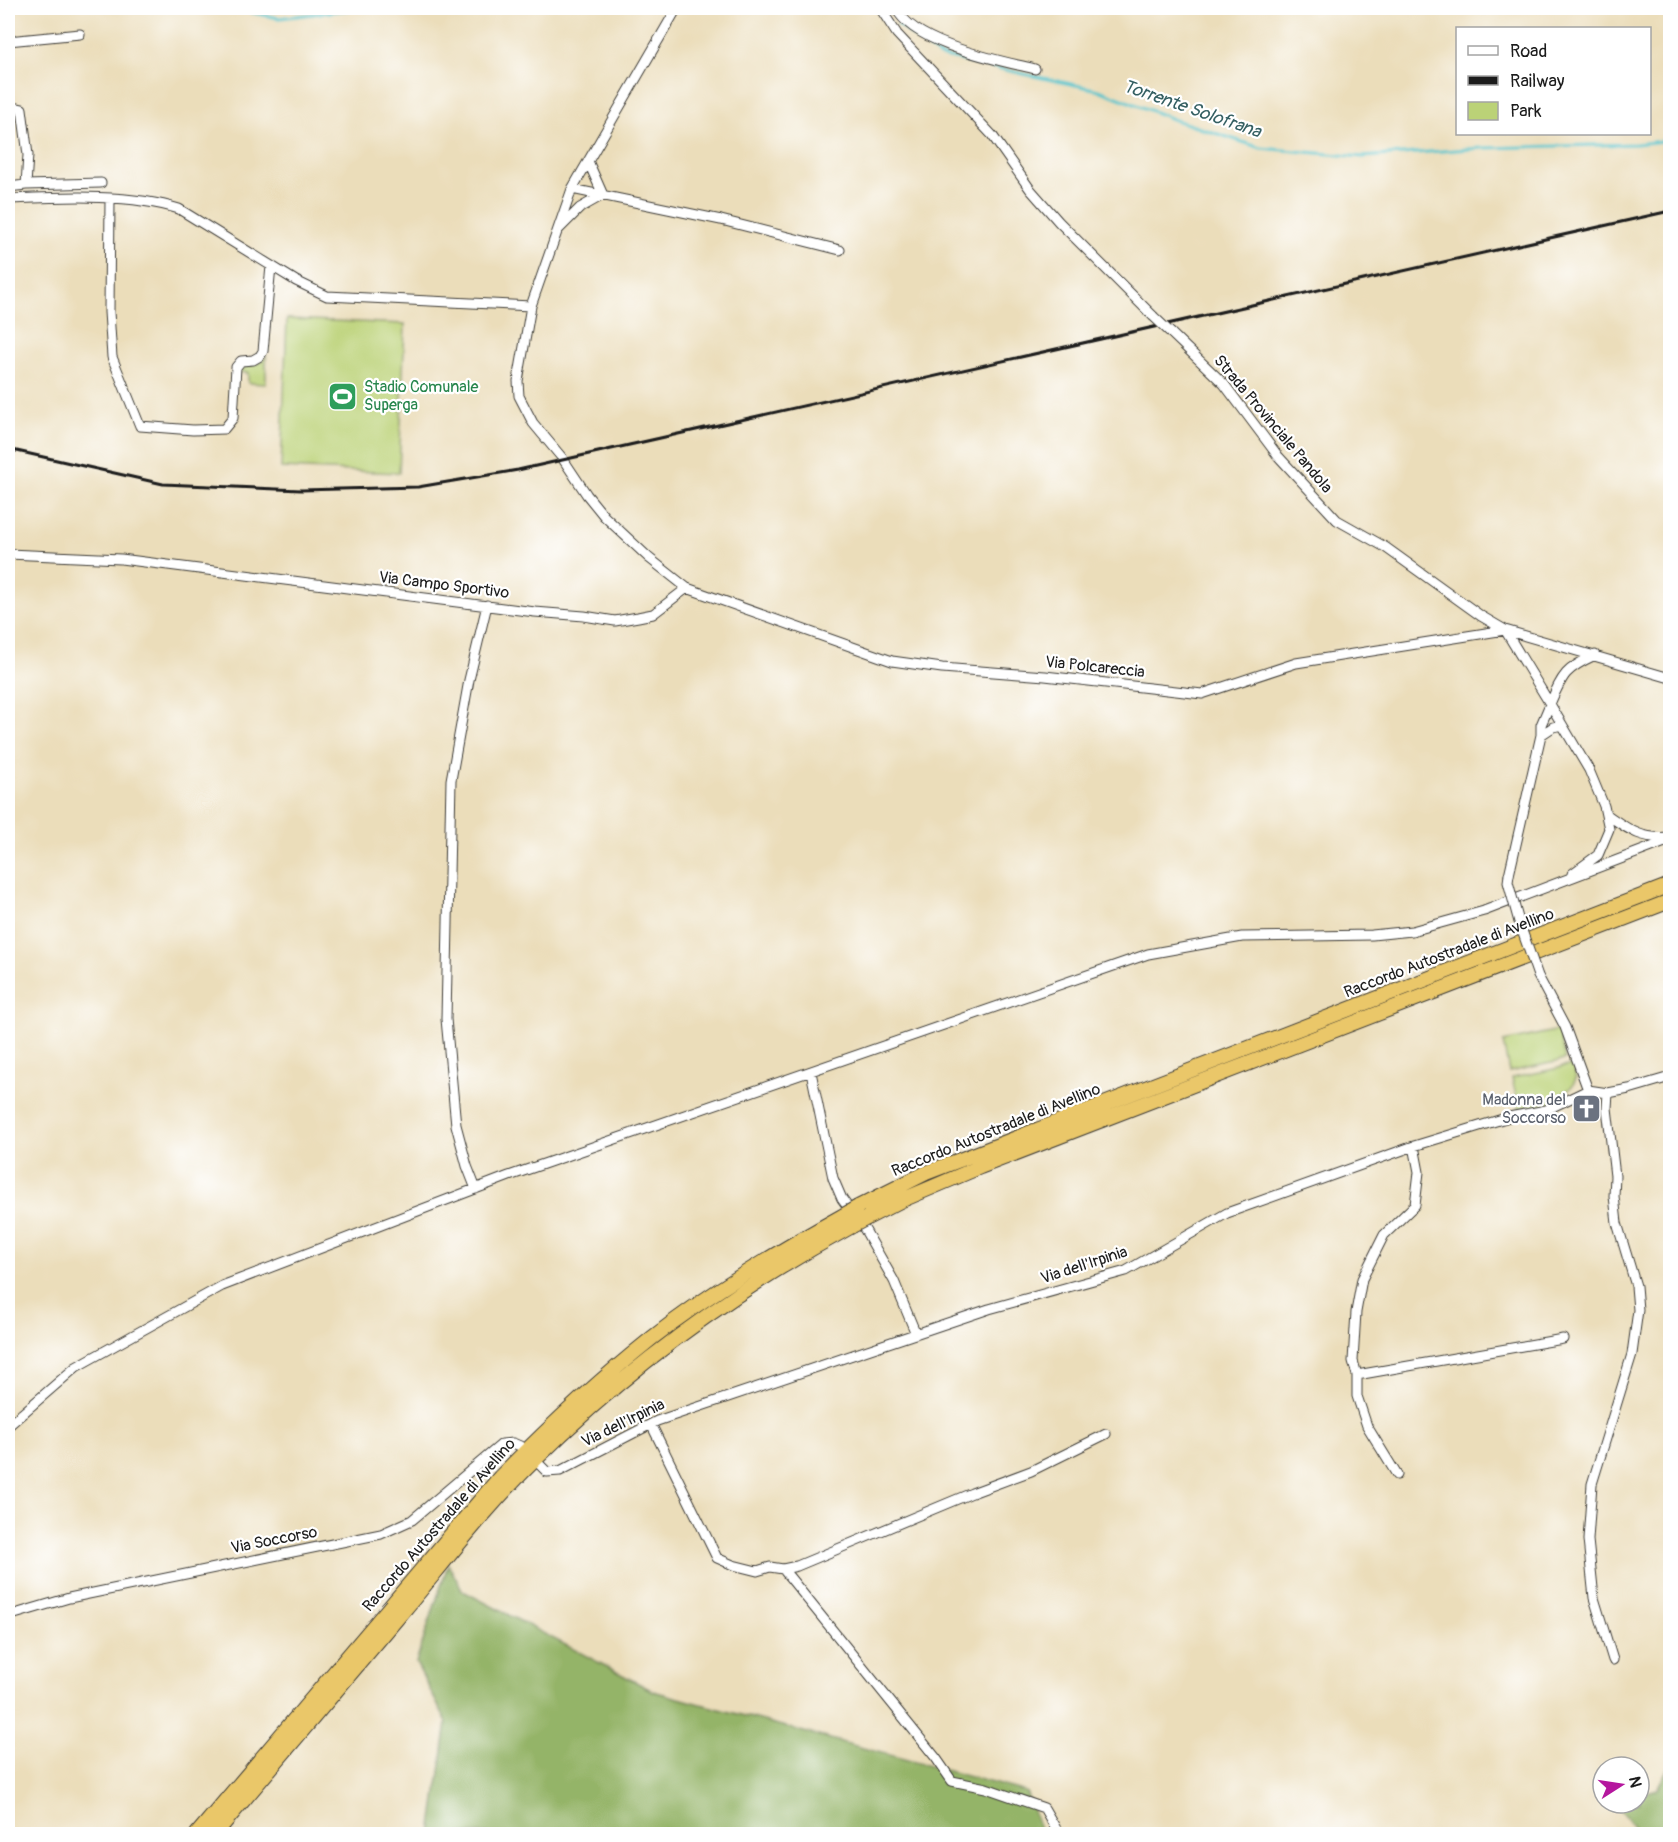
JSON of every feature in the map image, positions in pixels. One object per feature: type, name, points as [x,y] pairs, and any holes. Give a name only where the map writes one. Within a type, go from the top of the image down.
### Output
[{"type":"highway","name":"Raccordo Autostradale di Avellino","points":[[196,1834],[500,1477],[548,1429],[652,1338],[739,1277],[863,1213],[926,1173],[1671,885]]},
{"type":"highway","name":"Raccordo Autostradale di Avellino","points":[[863,1213],[900,1201],[980,1167],[1671,901]]},
{"type":"highway","name":"Raccordo Autostradale di Avellino","points":[[215,1834],[492,1505],[559,1436],[618,1383],[681,1333],[848,1221]]},
{"type":"street","points":[[677,8],[572,189],[531,306],[518,381],[519,396],[533,423],[563,459],[586,495],[604,516],[662,569],[687,588]]},
{"type":"street","name":"Strada Provinciale Pandola","points":[[880,8],[897,34],[992,135],[1030,189],[1059,222],[1224,384],[1278,456],[1337,520],[1385,547],[1481,616],[1505,630],[1671,678]]},
{"type":"street","points":[[896,8],[905,22],[951,46],[980,56],[1035,69]]},
{"type":"street","points":[[8,41],[80,34]]},
{"type":"street","points":[[8,106],[22,109],[28,155],[26,186]]},
{"type":"street","points":[[588,161],[603,195]]},
{"type":"street","points":[[8,187],[101,183]]},
{"type":"street","points":[[572,189],[721,220],[840,250]]},
{"type":"street","points":[[556,232],[580,208],[603,195]]},
{"type":"street","points":[[8,199],[46,197],[162,203],[179,209],[296,281],[327,296],[531,306]]},
{"type":"street","points":[[110,199],[109,312],[112,357],[141,426],[193,430],[224,429],[233,418],[236,367],[241,361],[253,360],[261,356],[263,351],[271,266]]},
{"type":"street","name":"Via Campo Sportivo","points":[[8,554],[121,559],[615,621],[653,614],[687,588]]},
{"type":"street","name":"Via Polcareccia","points":[[687,588],[892,661],[1202,694],[1296,663],[1505,630]]},
{"type":"street","points":[[476,1189],[466,1166],[456,1125],[446,1019],[451,780],[487,605]]},
{"type":"street","name":"Strada Provinciale Pandola","points":[[1505,630],[1589,770],[1606,814],[1609,829],[1598,855],[1565,879]]},
{"type":"street","points":[[1595,655],[1576,664],[1562,678],[1544,716],[1508,882],[1538,976],[1565,1027],[1588,1090],[1608,1094],[1671,1077]]},
{"type":"street","points":[[1540,735],[1553,727],[1562,725]]},
{"type":"street","points":[[1606,814],[1637,833],[1654,838],[1671,838]]},
{"type":"street","points":[[8,1426],[76,1366],[222,1286],[476,1189],[1148,954],[1242,937],[1372,935],[1412,931],[1484,911],[1597,869],[1671,838]]},
{"type":"street","points":[[811,1072],[833,1178],[842,1199],[865,1230],[894,1281],[916,1334]]},
{"type":"street","name":"Via dell'Irpinia","points":[[540,1465],[547,1472],[561,1471],[651,1424],[989,1309],[1126,1271],[1227,1213],[1414,1146],[1509,1117],[1546,1110],[1588,1090]]},
{"type":"street","points":[[1608,1094],[1607,1108],[1615,1176],[1614,1196],[1617,1223],[1636,1286],[1638,1310],[1632,1354],[1592,1484],[1588,1540],[1594,1598],[1613,1660]]},
{"type":"street","points":[[1397,1475],[1367,1426],[1357,1396],[1357,1376],[1353,1361],[1356,1312],[1362,1279],[1384,1235],[1415,1205],[1419,1172],[1414,1146]]},
{"type":"street","points":[[1357,1376],[1563,1339]]},
{"type":"street","points":[[651,1424],[717,1558],[757,1571],[770,1567],[783,1569],[797,1566],[972,1493],[1031,1471],[1106,1434]]},
{"type":"street","name":"Via Soccorso","points":[[8,1616],[69,1598],[381,1534],[411,1520],[444,1495],[502,1444],[513,1443],[520,1446]]},
{"type":"street","points":[[783,1569],[936,1758],[952,1781],[986,1788],[1044,1808],[1059,1834]]},
{"type":"green space","name":"Stadio Comunale Superga","points":[[287,319],[405,324],[399,473],[281,468]]},
{"type":"green space","points":[[266,356],[266,384],[248,383],[248,373],[240,372],[240,370],[259,363]]},
{"type":"green space","points":[[1559,1030],[1565,1060],[1509,1072],[1503,1042]]},
{"type":"green space","points":[[1573,1065],[1576,1079],[1572,1086],[1556,1100],[1519,1109],[1512,1078]]},
{"type":"green space","points":[[448,1564],[463,1591],[653,1691],[1026,1792],[1042,1834],[431,1834],[447,1723],[416,1663]]},
{"type":"green space","points":[[1670,1766],[1670,1834],[1639,1834],[1624,1815],[1651,1815],[1651,1791],[1658,1789]]},
{"type":"waterway","name":"Torrente Solofrana","points":[[229,8],[279,18],[363,8]]},
{"type":"waterway","name":"Torrente Solofrana","points":[[899,25],[940,56],[1099,90],[1175,120],[1261,148],[1363,157],[1482,148],[1636,144],[1670,138]]},
{"type":"railway","points":[[8,449],[163,484],[301,490],[418,487],[518,470],[1670,211]]},
{"type":"place","name":"Stadio Comunale Superga","points":[[343,396]]},
{"type":"place","name":"Madonna del Soccorso","points":[[1587,1109]]}]
